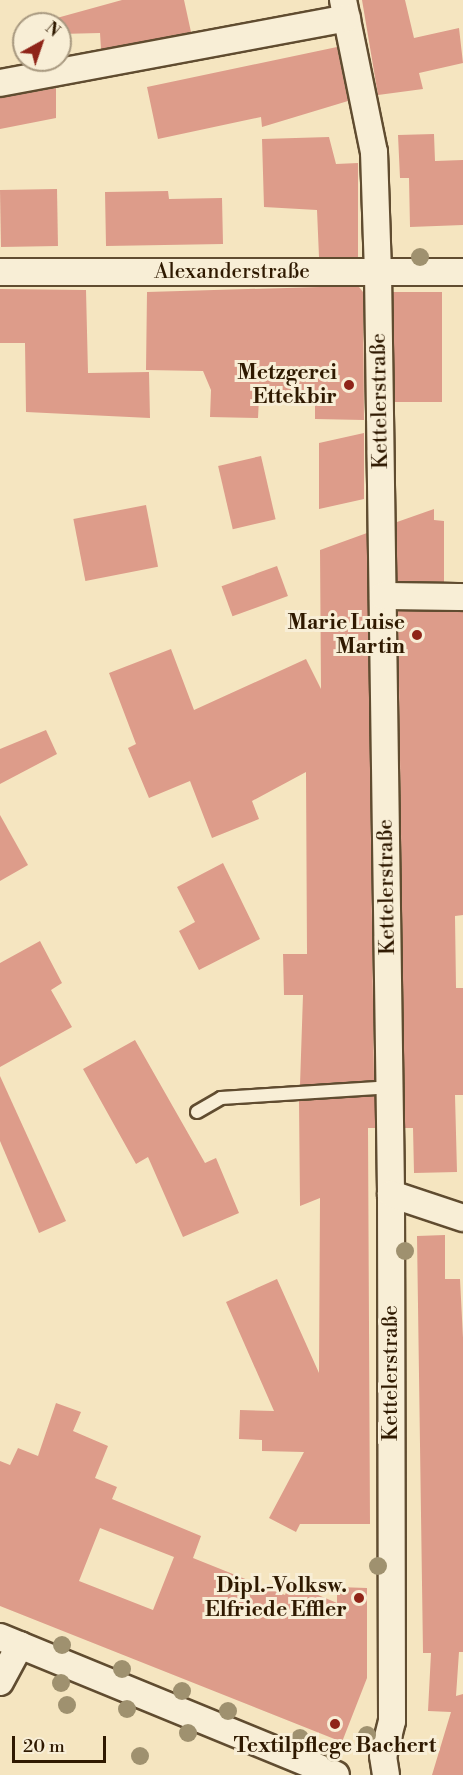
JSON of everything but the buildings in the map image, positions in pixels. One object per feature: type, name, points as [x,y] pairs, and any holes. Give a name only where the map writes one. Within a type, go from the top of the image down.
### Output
[{"type":"street","points":[[0,83],[345,9]]},
{"type":"street","name":"Kettelerstraße","points":[[345,9],[374,152],[378,272],[390,1194],[392,1721],[383,1756],[386,1775]]},
{"type":"street","name":"Alexanderstraße","points":[[0,272],[463,272]]},
{"type":"street","points":[[383,596],[463,597]]},
{"type":"street","points":[[390,1194],[463,1218]]},
{"type":"street","points":[[0,1682],[10,1641],[336,1775]]},
{"type":"lane","points":[[197,1112],[221,1098],[389,1087]]},
{"type":"place","name":"Metzgerei Ettekbir","points":[[349,385]]},
{"type":"place","name":"Marie Luise Martin","points":[[417,635]]},
{"type":"place","name":"Dipl.-Volksw. Elfriede Effler","points":[[359,1598]]},
{"type":"place","name":"Textilpflege Bachert","points":[[335,1724]]}]
